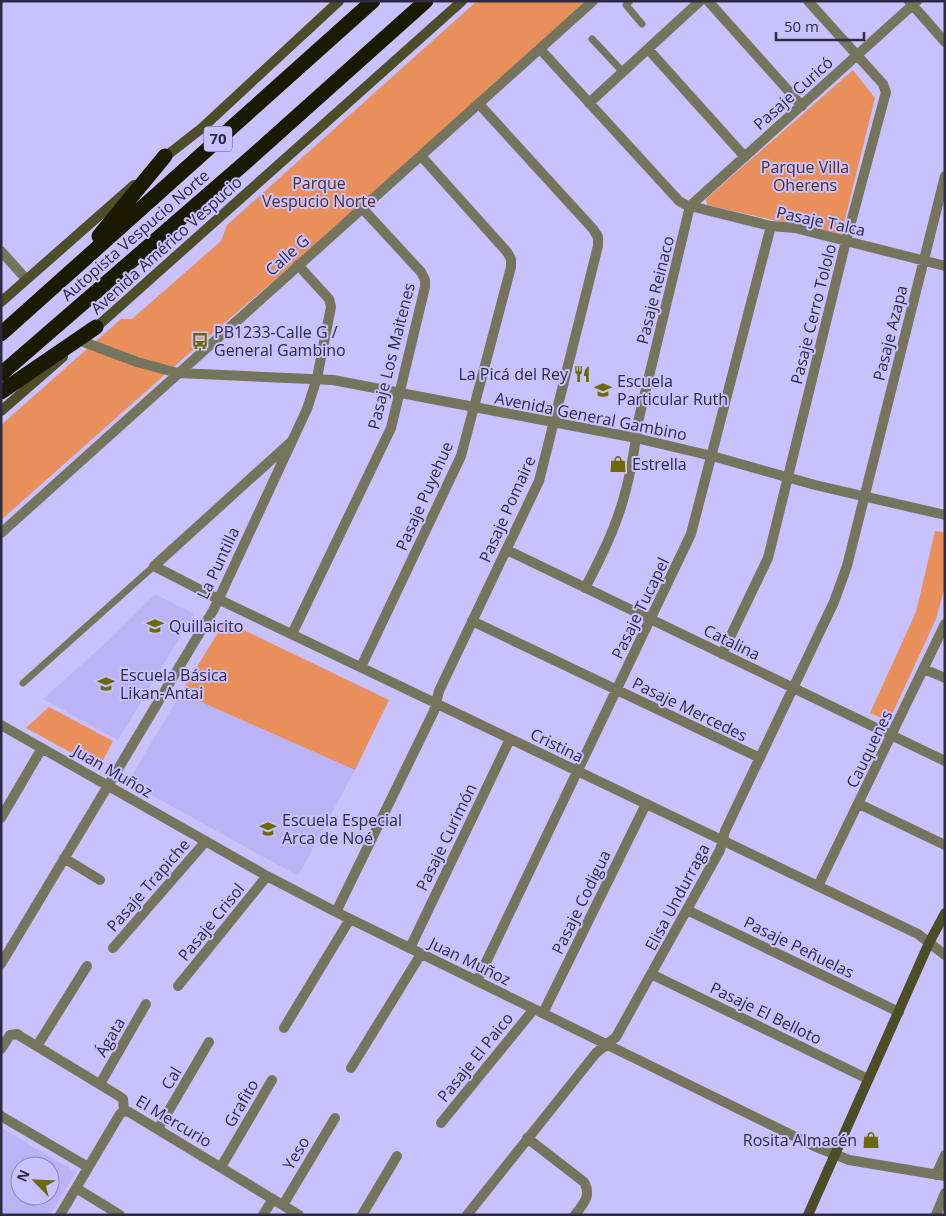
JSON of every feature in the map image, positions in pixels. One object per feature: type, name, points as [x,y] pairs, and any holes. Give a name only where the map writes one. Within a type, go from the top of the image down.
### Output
[{"type":"highway","name":"Autopista Vespucio Norte","points":[[1,334],[372,1]]},
{"type":"highway","name":"Autopista Vespucio Norte","points":[[1,374],[247,161],[426,1]]},
{"type":"highway","points":[[64,278],[165,156]]},
{"type":"highway","points":[[1,392],[96,327]]},
{"type":"main road","points":[[1,302],[165,156],[202,128],[339,1]]},
{"type":"main road","name":"Avenida Américo Vespucio","points":[[1,411],[462,1]]},
{"type":"main road","points":[[808,1215],[929,944],[945,913]]},
{"type":"street","name":"Calle G","points":[[1,533],[593,1]]},
{"type":"street","points":[[589,103],[700,1]]},
{"type":"street","points":[[708,1],[802,106]]},
{"type":"street","name":"Pasaje Cerro Tololo","points":[[722,654],[766,564],[846,241],[886,92],[883,84],[808,1]]},
{"type":"street","points":[[913,3],[945,42]]},
{"type":"street","name":"Pasaje Curicó","points":[[690,206],[913,3]]},
{"type":"street","points":[[540,49],[679,201],[690,206]]},
{"type":"street","points":[[648,49],[745,156]]},
{"type":"street","name":"Pasaje Pomaire","points":[[336,912],[434,711],[439,691],[539,481],[598,246],[598,237],[593,228],[479,104]]},
{"type":"street","name":"Pasaje Puyehue","points":[[361,667],[456,469],[465,442],[472,407],[484,373],[511,266],[508,252],[421,156]]},
{"type":"street","name":"Pasaje Azapa","points":[[864,497],[945,176]]},
{"type":"street","name":"Pasaje Talca","points":[[690,206],[771,226],[795,228],[945,266]]},
{"type":"street","name":"Pasaje Reinaco","points":[[585,588],[618,518],[635,455],[638,422],[690,206]]},
{"type":"street","name":"Pasaje Los Maitenes","points":[[292,634],[391,428],[425,287],[425,280],[421,272],[362,208]]},
{"type":"street","name":"Pasaje Tucapel","points":[[478,982],[652,620],[691,534],[771,226]]},
{"type":"street","points":[[1,251],[26,280]]},
{"type":"street","name":"La Puntilla","points":[[1,964],[214,609],[307,409],[317,378],[331,303],[298,266]]},
{"type":"street","name":"Avenida General Gambino","points":[[81,341],[137,362],[178,373],[317,378],[636,438],[712,456],[864,497],[945,515]]},
{"type":"street","points":[[154,566],[292,441]]},
{"type":"street","name":"Elisa Undurraga","points":[[468,1215],[596,1053],[616,1037],[652,974],[720,850],[725,832],[842,585],[864,497]]},
{"type":"street","name":"Catalina","points":[[507,550],[945,761]]},
{"type":"street","name":"Cristina","points":[[154,566],[218,599],[918,934],[945,955]]},
{"type":"street","name":"Pasaje Mercedes","points":[[472,621],[760,758]]},
{"type":"street","name":"Cauquenes","points":[[818,886],[945,624]]},
{"type":"street","points":[[924,669],[945,678]]},
{"type":"street","name":"Juan Muñoz","points":[[1,725],[267,876],[336,912],[834,1155],[849,1160],[940,1175]]},
{"type":"street","name":"Pasaje Curimón","points":[[410,948],[510,739]]},
{"type":"street","points":[[1,818],[42,748]]},
{"type":"street","name":"Pasaje Codigua","points":[[538,1011],[646,804]]},
{"type":"street","points":[[859,804],[945,845]]},
{"type":"street","name":"Pasaje Trapiche","points":[[113,948],[206,841]]},
{"type":"street","points":[[64,858],[100,880]]},
{"type":"street","name":"Pasaje Crisol","points":[[178,986],[267,876]]},
{"type":"street","name":"Pasaje Peñuelas","points":[[687,910],[899,1012]]},
{"type":"street","points":[[284,1028],[350,919]]},
{"type":"street","points":[[351,1068],[421,954]]},
{"type":"street","points":[[37,1046],[87,966]]},
{"type":"street","name":"Pasaje El Belloto","points":[[652,974],[868,1079]]},
{"type":"street","name":"Ágata","points":[[100,1084],[146,1004]]},
{"type":"street","name":"Pasaje El Paico","points":[[440,1123],[538,1011]]},
{"type":"street","name":"El Mercurio","points":[[1,1049],[8,1038],[13,1034],[17,1034],[123,1099],[124,1111],[158,1129],[299,1215]]},
{"type":"street","name":"Cal","points":[[158,1129],[209,1042]]},
{"type":"street","name":"Grafito","points":[[221,1167],[272,1080]]},
{"type":"street","points":[[60,1215],[120,1114],[124,1111]]},
{"type":"street","points":[[1,1116],[88,1168]]},
{"type":"street","name":"Yeso","points":[[283,1205],[335,1118]]},
{"type":"street","points":[[527,1138],[584,1182],[588,1196],[575,1215]]},
{"type":"street","points":[[940,1175],[945,1155]]},
{"type":"street","points":[[362,1215],[397,1156]]},
{"type":"street","points":[[76,1188],[120,1215]]},
{"type":"street","points":[[936,1215],[945,1193]]},
{"type":"street","points":[[263,1215],[273,1198]]},
{"type":"lane","points":[[630,1],[626,6],[642,24]]},
{"type":"lane","points":[[592,39],[623,72]]},
{"type":"lane","points":[[22,683],[154,566]]},
{"type":"shaded area","name":"Escuela Básica Likan-Antai","points":[[155,594],[194,614],[118,740],[43,699],[110,639]]},
{"type":"shaded area","name":"Escuela Especial Arca de Noé","points":[[181,693],[355,770],[298,876],[128,782]]},
{"type":"shaded area","points":[[1,1128],[49,1156],[10,1156],[10,1206],[55,1206],[50,1215],[1,1215]]},
{"type":"shaded area","points":[[60,1163],[76,1172],[60,1198]]},
{"type":"green space","name":"Parque Vespucio Norte","points":[[477,1],[588,1],[340,224],[186,356],[1,520],[1,425],[121,319],[132,319],[221,241],[227,225]]},
{"type":"green space","name":"Parque Villa Oherens","points":[[853,70],[875,98],[845,219],[843,236],[707,205],[706,199]]},
{"type":"green space","points":[[935,531],[945,532],[945,586],[936,619],[889,721],[870,713],[916,612]]},
{"type":"green space","points":[[225,621],[389,700],[355,770],[181,693]]},
{"type":"green space","points":[[49,707],[113,741],[99,768],[26,728]]},
{"type":"place","name":"PB1233-Calle G / General Gambino","points":[[200,341]]},
{"type":"place","name":"La Picá del Rey","points":[[582,374]]},
{"type":"place","name":"Escuela Particular Ruth","points":[[603,390]]},
{"type":"place","name":"Estrella","points":[[618,464]]},
{"type":"place","name":"Quillaicito","points":[[155,626]]},
{"type":"place","name":"Escuela Básica Likan-Antai","points":[[106,684]]},
{"type":"place","name":"Escuela Especial Arca de Noé","points":[[268,829]]},
{"type":"place","name":"Rosita Almacén","points":[[871,1140]]}]
